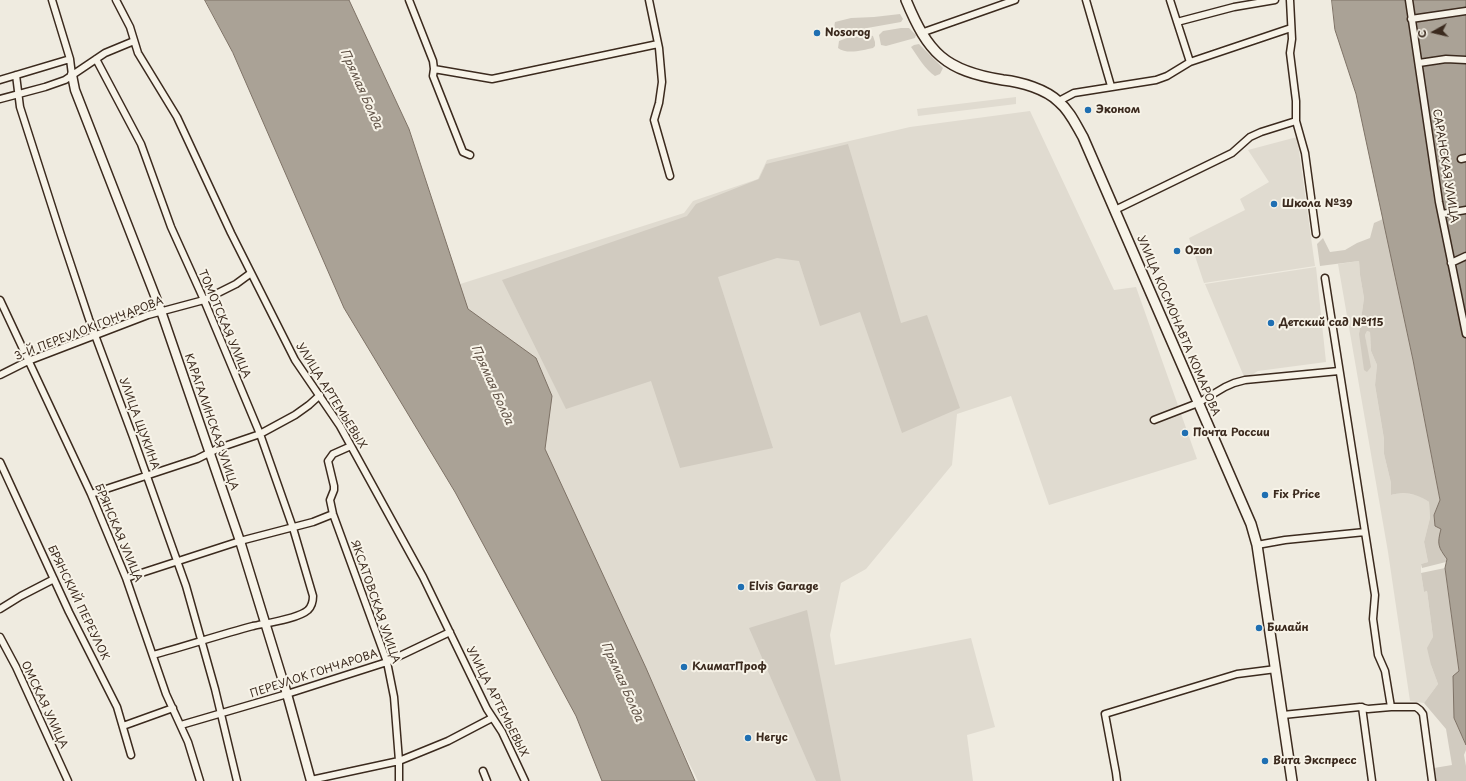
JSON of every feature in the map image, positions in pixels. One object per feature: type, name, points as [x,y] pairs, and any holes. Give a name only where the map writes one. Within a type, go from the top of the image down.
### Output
[{"type":"main road","points":[[906,0],[921,33],[941,57],[952,65],[971,73],[1020,82],[1059,101]]},
{"type":"main road","name":"УЛИЦА КОСМОНАВТА КОМАРОВА","points":[[1059,101],[1071,115],[1084,137],[1251,524],[1257,545],[1292,781]]},
{"type":"street","points":[[52,0],[70,59],[72,75]]},
{"type":"street","name":"УЛИЦА АРТЕМЬЕВЫХ","points":[[116,0],[130,28],[138,53],[177,117],[231,233],[295,360],[320,395],[351,446],[423,577],[492,718],[502,732],[525,781]]},
{"type":"street","points":[[410,0],[433,61],[433,76],[463,152],[470,155]]},
{"type":"street","points":[[649,0],[658,44],[662,82],[659,103],[654,120],[670,176]]},
{"type":"street","points":[[921,33],[1015,0]]},
{"type":"street","points":[[1086,0],[1111,86]]},
{"type":"street","points":[[1170,0],[1190,62]]},
{"type":"street","points":[[1177,22],[1234,7],[1276,0]]},
{"type":"street","points":[[1290,0],[1290,53],[1296,101],[1296,121],[1305,153],[1316,234]]},
{"type":"street","name":"САРАНСКАЯ УЛИЦА","points":[[1409,0],[1442,214],[1466,334]]},
{"type":"street","points":[[1411,19],[1466,11]]},
{"type":"street","points":[[1059,101],[1074,93],[1156,80],[1167,76],[1190,62],[1291,28]]},
{"type":"street","points":[[0,99],[18,95],[65,80],[105,53],[134,41]]},
{"type":"street","points":[[434,69],[492,79],[658,44]]},
{"type":"street","points":[[0,80],[70,59]]},
{"type":"street","name":"ТОМОТСКАЯ УЛИЦА","points":[[96,59],[142,144],[171,227],[204,300],[260,434],[312,587],[312,604],[309,609],[279,621],[265,624]]},
{"type":"street","points":[[1419,63],[1446,59],[1466,60]]},
{"type":"street","name":"УЛИЦА ЩУКИНА","points":[[16,75],[20,107],[61,235],[95,335],[177,561],[202,641],[237,781]]},
{"type":"street","name":"КАРАГАЛИНСКАЯ УЛИЦА","points":[[72,75],[75,90],[161,311],[240,541],[287,694],[311,781]]},
{"type":"street","points":[[1115,210],[1232,153],[1250,137],[1296,121]]},
{"type":"street","points":[[1442,214],[1466,210]]},
{"type":"street","points":[[1451,263],[1466,256]]},
{"type":"street","name":"3-Й ПЕРЕУЛОК ГОНЧАРОВА","points":[[0,375],[28,361],[148,315],[204,300],[236,284],[251,273]]},
{"type":"street","points":[[1325,278],[1375,595],[1373,619],[1378,655],[1385,671],[1391,707]]},
{"type":"street","name":"БРЯНСКАЯ УЛИЦА","points":[[0,300],[91,494],[126,578],[166,694],[181,725],[200,781]]},
{"type":"street","points":[[1154,420],[1198,403],[1225,387],[1240,382],[1339,371]]},
{"type":"street","points":[[91,494],[147,477],[260,434],[295,415],[320,395]]},
{"type":"street","name":"ЯКСАТОВСКАЯ УЛИЦА","points":[[351,446],[333,454],[328,461],[334,486],[330,500],[333,514],[387,662],[394,697],[399,781]]},
{"type":"street","name":"БРЯНСКИЙ ПЕРЕУЛОК","points":[[0,462],[68,612],[117,707],[131,755]]},
{"type":"street","points":[[126,578],[240,541],[313,522],[333,514]]},
{"type":"street","points":[[1257,545],[1285,540],[1364,532]]},
{"type":"street","points":[[0,609],[54,579]]},
{"type":"street","points":[[152,655],[265,624]]},
{"type":"street","name":"ПЕРЕУЛОК ГОНЧАРОВА","points":[[181,725],[287,694],[387,662],[450,632]]},
{"type":"street","name":"ОМСКАЯ УЛИЦА","points":[[0,638],[16,667],[68,781]]},
{"type":"street","points":[[1116,781],[1116,773],[1105,714],[1237,674],[1276,669]]},
{"type":"street","points":[[1362,707],[1372,781]]},
{"type":"street","points":[[1283,715],[1362,707],[1368,709],[1416,707],[1423,714],[1432,781]]},
{"type":"street","points":[[123,726],[173,708]]},
{"type":"street","points":[[311,781],[399,761],[448,741],[492,718]]},
{"type":"street","points":[[483,771],[487,781]]},
{"type":"shaded area","points":[[900,14],[903,19],[901,22],[839,33],[836,31],[834,25],[835,22],[851,18]]},
{"type":"shaded area","points":[[909,28],[916,35],[915,38],[886,46],[881,45],[879,35],[883,31]]},
{"type":"shaded area","points":[[868,35],[873,36],[875,46],[873,48],[850,52],[838,48],[839,41],[847,38]]},
{"type":"shaded area","points":[[919,44],[943,68],[940,74],[935,76],[931,73],[911,47]]},
{"type":"shaded area","points":[[1016,97],[1016,104],[918,116],[917,109]]},
{"type":"shaded area","points":[[1030,111],[1114,290],[1136,287],[1197,459],[1049,505],[1011,396],[957,414],[952,465],[866,569],[841,583],[830,635],[835,665],[971,638],[995,727],[967,735],[973,781],[698,781],[454,286],[684,213],[693,201],[758,179],[767,160],[910,127]]},
{"type":"shaded area","name":"Школа №39","points":[[1297,137],[1315,266],[1204,283],[1189,238],[1245,210],[1240,199],[1269,182],[1248,150]]},
{"type":"shaded area","points":[[848,144],[901,323],[927,315],[960,408],[902,433],[860,312],[820,326],[799,261],[777,258],[718,277],[773,448],[680,468],[651,381],[566,409],[502,280],[687,216],[696,204],[759,179],[766,164]]},
{"type":"shaded area","points":[[1383,219],[1413,360],[1440,500],[1434,515],[1435,526],[1441,529],[1441,551],[1447,559],[1446,562],[1422,568],[1421,564],[1428,562],[1424,542],[1430,518],[1429,502],[1411,494],[1401,493],[1391,495],[1391,483],[1384,454],[1384,439],[1375,385],[1377,365],[1371,351],[1370,332],[1367,331],[1365,335],[1371,367],[1367,372],[1364,370],[1359,334],[1364,298],[1359,261],[1320,266],[1317,244],[1323,238],[1330,252],[1345,250],[1370,238],[1374,223]]},
{"type":"shaded area","points":[[1359,261],[1364,298],[1359,334],[1367,348],[1365,335],[1367,331],[1370,332],[1371,351],[1377,365],[1375,385],[1384,439],[1384,454],[1391,483],[1391,495],[1399,493],[1419,495],[1429,502],[1430,518],[1424,542],[1428,562],[1421,564],[1421,573],[1424,592],[1427,591],[1433,637],[1431,665],[1438,684],[1424,703],[1410,701],[1388,552],[1338,264]]},
{"type":"shaded area","name":"Детский сад №115","points":[[1316,267],[1326,362],[1258,371],[1245,379],[1205,284]]},
{"type":"shaded area","points":[[1445,568],[1459,671],[1454,718],[1466,745],[1464,755],[1466,781],[1435,781],[1434,768],[1452,765],[1446,729],[1424,703],[1438,684],[1427,648],[1433,637],[1427,591],[1424,592],[1421,573]]},
{"type":"shaded area","points":[[807,610],[841,781],[816,781],[749,628]]},
{"type":"water","name":"Прямая Болда","points":[[205,0],[349,0],[409,129],[468,309],[536,358],[552,396],[545,449],[646,668],[695,781],[602,781],[576,716],[455,492],[344,308],[233,53]]},
{"type":"water","points":[[1332,0],[1466,0],[1466,745],[1454,718],[1453,676],[1459,671],[1445,568],[1447,559],[1439,545],[1441,529],[1435,526],[1434,515],[1440,500],[1413,360],[1356,94],[1335,30]]},
{"type":"place","name":"Nosorog","points":[[817,33]]},
{"type":"place","name":"Эконом","points":[[1088,110]]},
{"type":"place","name":"Школа №39","points":[[1274,204]]},
{"type":"place","name":"Ozon","points":[[1177,251]]},
{"type":"place","name":"Детский сад №115","points":[[1271,323]]},
{"type":"place","name":"Почта России","points":[[1185,433]]},
{"type":"place","name":"Fix Price","points":[[1265,495]]},
{"type":"place","name":"Elvis Garage","points":[[741,587]]},
{"type":"place","name":"Билайн","points":[[1259,628]]},
{"type":"place","name":"КлиматПроф","points":[[684,667]]},
{"type":"place","name":"Негус","points":[[748,738]]},
{"type":"place","name":"Вита Экспресс","points":[[1265,761]]}]
